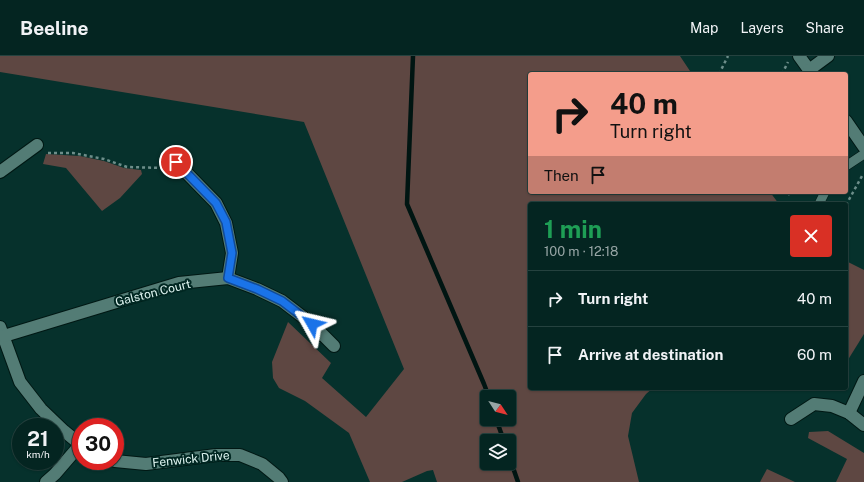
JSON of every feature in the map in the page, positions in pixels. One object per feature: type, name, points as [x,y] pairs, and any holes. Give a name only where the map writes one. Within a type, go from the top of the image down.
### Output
[{"type":"street","points":[[799,56],[811,72],[828,56]]},
{"type":"street","points":[[848,125],[864,147]]},
{"type":"street","points":[[0,172],[37,145]]},
{"type":"street","points":[[176,162],[216,203],[226,222],[232,253],[228,278]]},
{"type":"street","name":"Galston Court","points":[[2,332],[179,283],[228,278],[257,289],[282,301],[312,324],[334,346]]},
{"type":"street","points":[[2,332],[20,382],[41,409],[72,438]]},
{"type":"street","points":[[849,413],[864,381]]},
{"type":"street","points":[[791,419],[814,404],[832,406],[849,413],[864,425]]},
{"type":"street","points":[[46,482],[72,454]]},
{"type":"street","name":"Fenwick Drive","points":[[124,462],[146,464],[216,455],[240,455],[262,464],[282,482]]},
{"type":"lane","points":[[848,165],[864,154]]},
{"type":"path","points":[[719,72],[728,56]]},
{"type":"path","points":[[37,145],[44,153],[73,153],[104,159],[128,167],[166,168],[176,162]]},
{"type":"path","points":[[848,202],[864,174]]},
{"type":"shaded area","points":[[0,56],[680,56],[691,72],[528,72],[528,194],[772,194],[778,202],[528,202],[528,390],[651,390],[632,413],[628,436],[639,482],[437,482],[433,470],[427,471],[402,482],[370,482],[349,433],[305,401],[279,388],[273,378],[272,362],[288,322],[331,363],[322,378],[366,417],[404,369],[304,122],[0,72]]},
{"type":"shaded area","points":[[46,154],[80,156],[104,161],[124,168],[141,170],[142,174],[120,198],[102,211],[66,168],[43,164]]},
{"type":"shaded area","points":[[848,262],[864,270],[864,334],[848,360]]},
{"type":"shaded area","points":[[828,431],[864,453],[864,482],[836,482],[847,459],[808,438],[809,432]]},
{"type":"shaded area","points":[[767,469],[795,482],[760,482]]},
{"type":"waterway","points":[[413,56],[407,204],[486,390]]},
{"type":"waterway","points":[[499,426],[501,434]]},
{"type":"waterway","points":[[514,470],[518,482]]},
{"type":"route","points":[[176,162],[216,203],[226,222],[232,253],[228,278],[257,289],[282,301],[312,324]]}]
